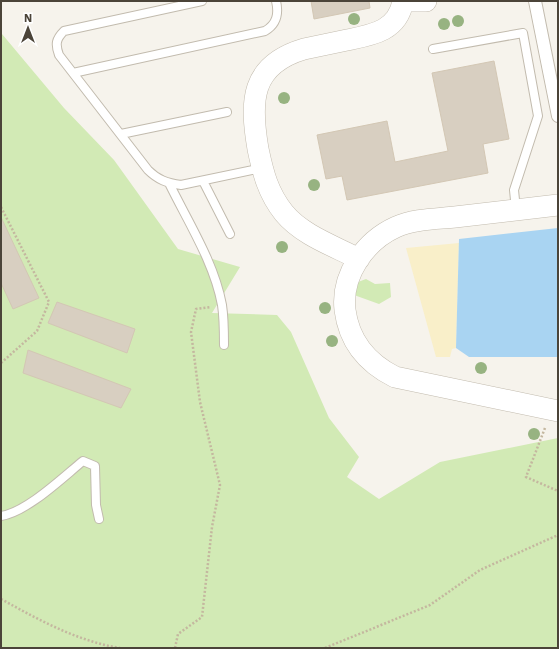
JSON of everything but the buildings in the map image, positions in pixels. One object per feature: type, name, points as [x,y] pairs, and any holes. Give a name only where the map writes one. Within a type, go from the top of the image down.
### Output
[{"type":"street","points":[[359,259],[308,232],[285,214],[267,187],[262,168],[253,115],[253,102],[262,78],[271,68],[292,53],[381,32],[395,22],[399,15],[403,1]]},
{"type":"street","points":[[409,1],[426,1]]},
{"type":"street","points":[[535,1],[558,116]]},
{"type":"street","points":[[553,416],[395,377],[372,363],[356,343],[346,319],[345,293],[352,270],[369,245],[385,233],[409,223],[558,205]]},
{"type":"lane","points":[[202,1],[64,31],[57,38],[56,46],[60,55],[73,73],[155,177],[169,183],[181,185],[262,168]]},
{"type":"lane","points":[[73,73],[265,31],[274,24],[276,19],[278,13],[276,1]]},
{"type":"lane","points":[[433,49],[523,33],[538,116],[514,190],[516,210]]},
{"type":"lane","points":[[121,134],[227,112]]},
{"type":"lane","points":[[202,181],[230,234]]},
{"type":"lane","points":[[169,183],[211,267],[222,305],[224,345]]},
{"type":"lane","points":[[1,516],[7,515],[39,497],[82,461],[95,466],[96,505],[99,519]]},
{"type":"path","points":[[1,207],[49,302],[37,331],[1,363]]},
{"type":"path","points":[[175,648],[178,634],[202,618],[212,527],[220,485],[200,402],[191,332],[196,309],[222,305]]},
{"type":"path","points":[[553,416],[526,477],[558,491]]},
{"type":"path","points":[[325,648],[430,605],[480,570],[558,535]]},
{"type":"path","points":[[1,599],[46,624],[104,645],[120,648]]},
{"type":"green space","points":[[1,27],[2,34],[64,108],[114,160],[178,249],[240,267],[212,313],[277,315],[291,332],[329,418],[359,457],[347,477],[379,499],[440,462],[558,438],[558,648],[1,648]]},
{"type":"green space","points":[[366,279],[375,284],[390,283],[391,297],[379,304],[354,295],[358,282]]},
{"type":"sand","points":[[459,243],[456,348],[452,349],[450,357],[436,357],[406,248]]},
{"type":"water","points":[[558,228],[558,357],[469,357],[456,348],[459,239]]}]
